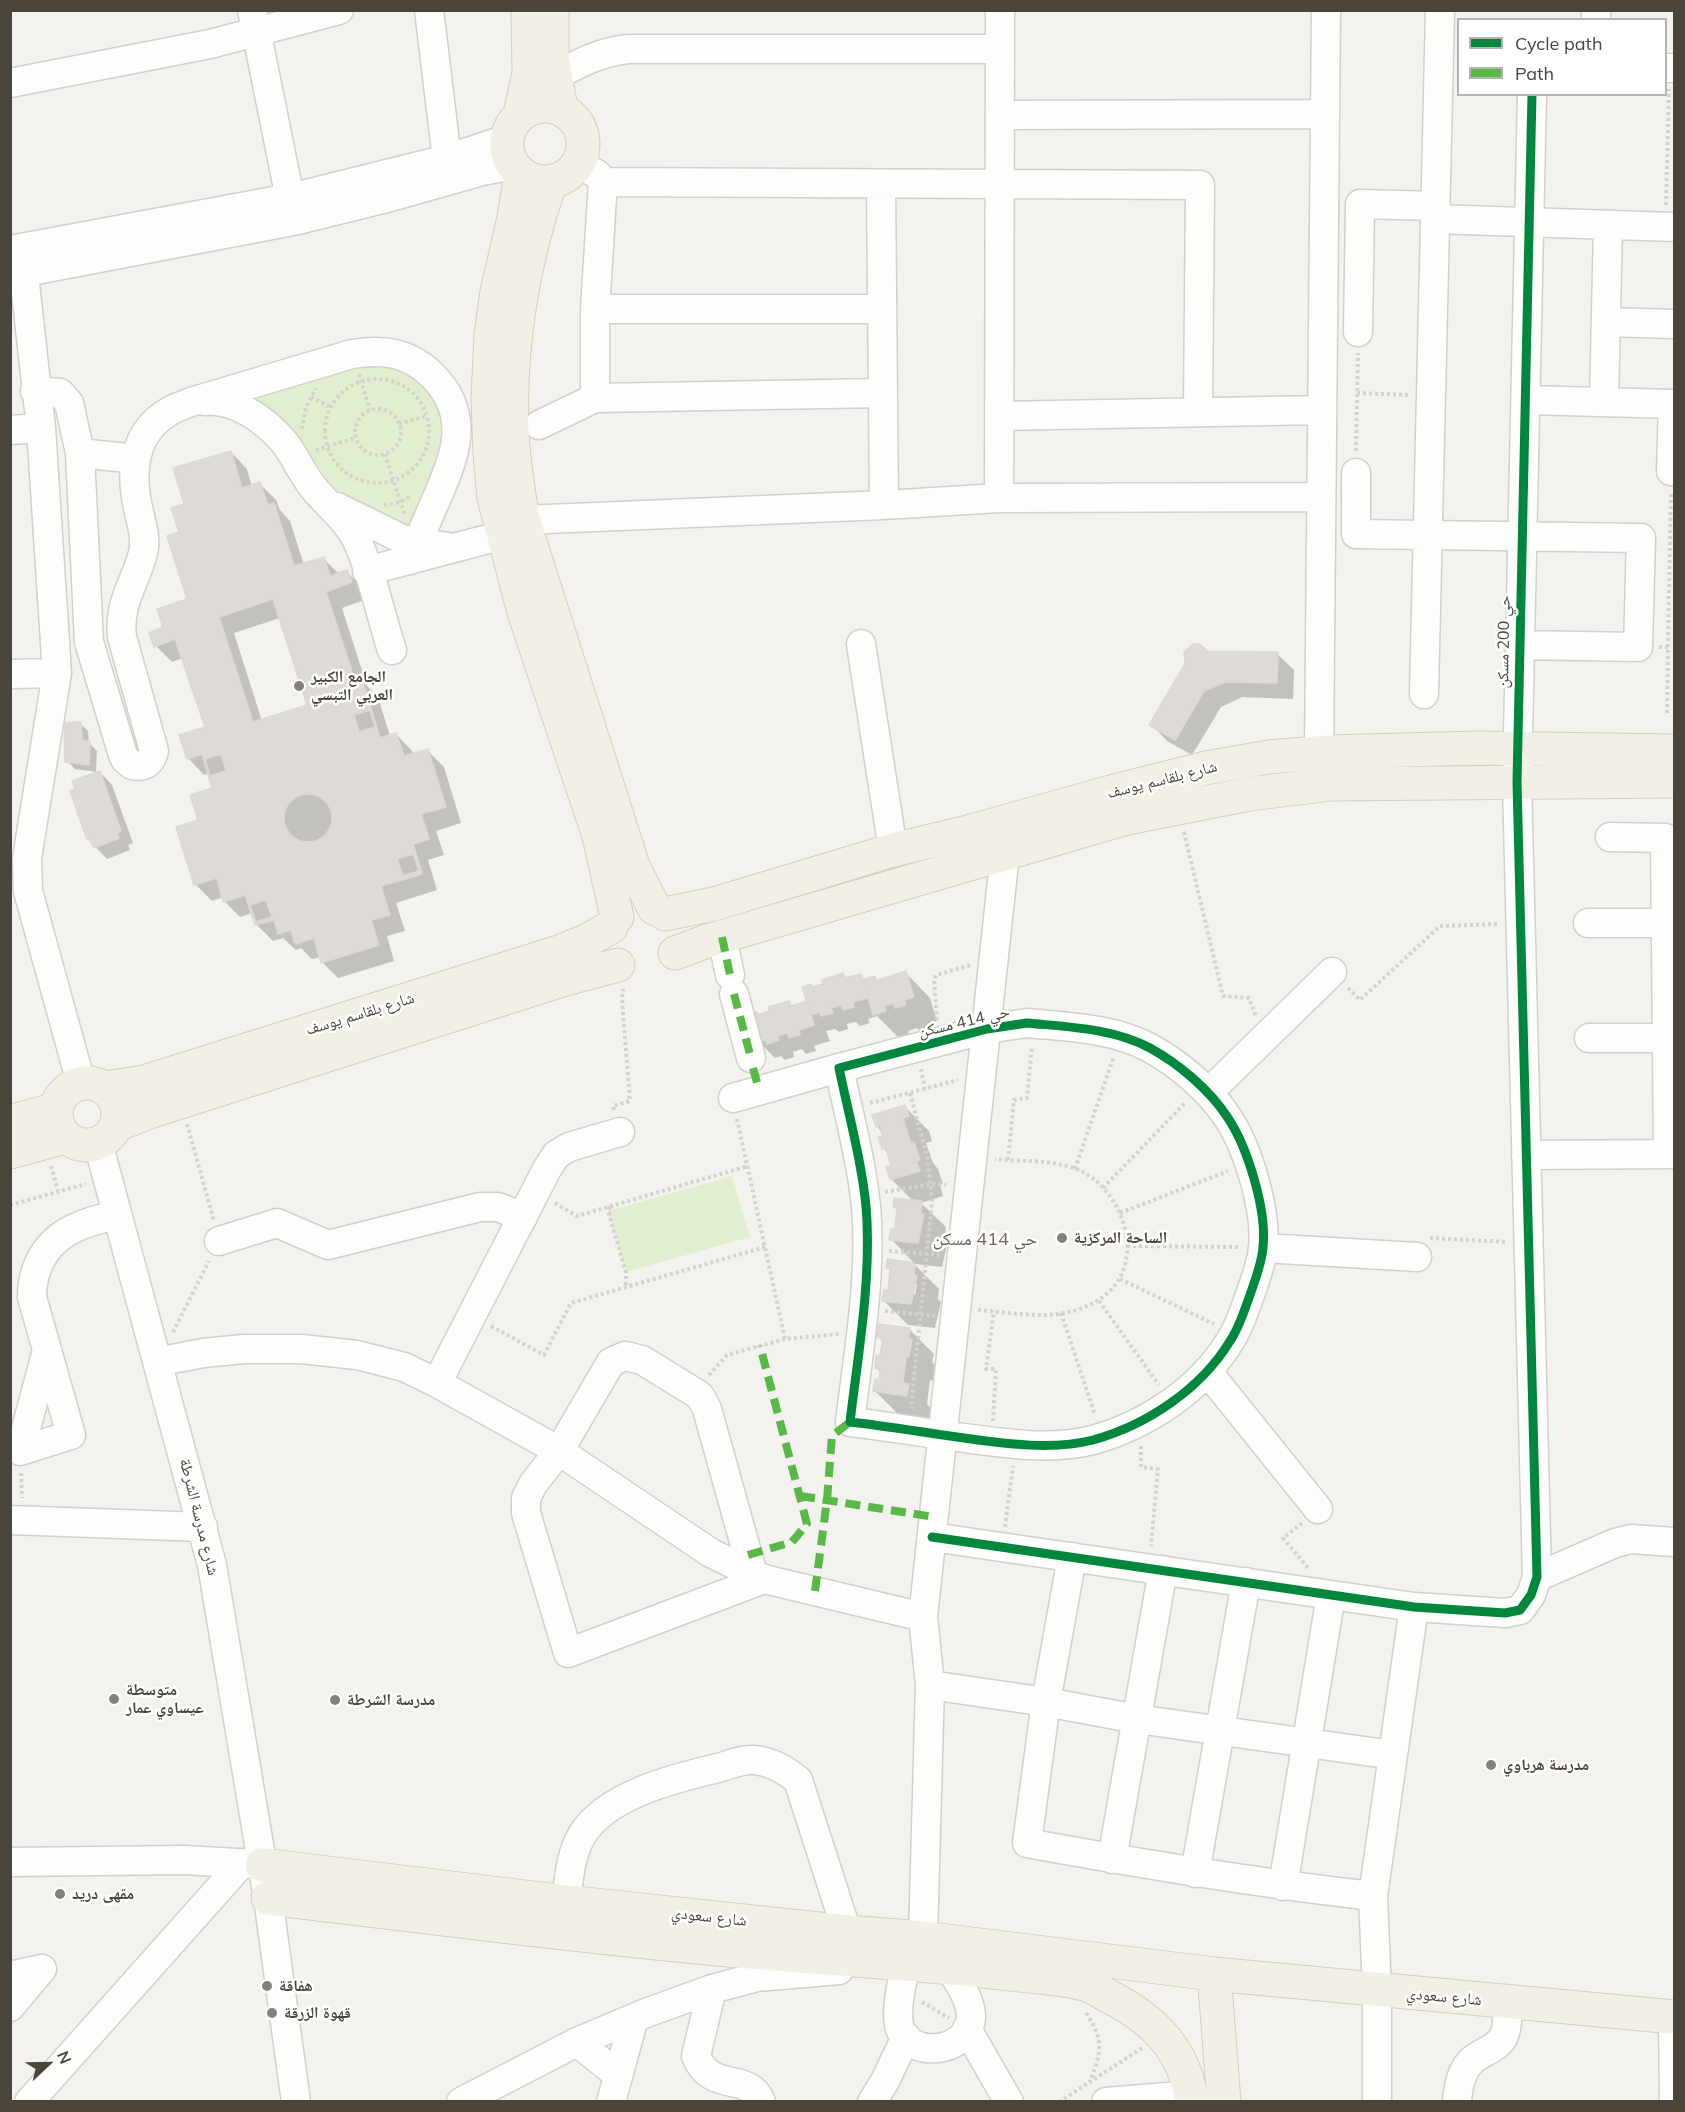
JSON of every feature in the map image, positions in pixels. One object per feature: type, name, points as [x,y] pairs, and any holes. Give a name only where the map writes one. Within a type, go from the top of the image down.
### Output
[{"type":"main road","points":[[513,527],[633,866],[660,911],[672,922],[676,932],[675,953],[669,963],[659,971],[642,975],[622,967],[609,947],[614,922],[599,836],[524,612],[513,527],[517,481],[512,429],[513,372],[524,282],[536,227],[528,10]]},
{"type":"main road","points":[[552,10],[552,56],[561,109]]},
{"type":"main road","points":[[547,105],[561,109],[579,127],[582,139],[581,152],[532,156],[533,107],[547,105]]},
{"type":"main road","name":"شارع بلقاسم يوسف","points":[[660,911],[714,904],[893,850],[1206,768],[1269,757],[1319,753],[1476,748],[1517,749],[1668,740]]},
{"type":"main road","name":"شارع بلقاسم يوسف","points":[[675,953],[722,937],[1127,818],[1249,794],[1331,784],[1674,781]]},
{"type":"main road","points":[[614,922],[625,911],[634,907],[660,911]]},
{"type":"main road","name":"شارع بلقاسم يوسف","points":[[93,1086],[144,1082],[560,952],[586,941],[614,922]]},
{"type":"main road","name":"شارع بلقاسم يوسف","points":[[107,1134],[181,1103],[565,979],[622,967]]},
{"type":"main road","points":[[93,1086],[113,1096],[118,1116],[107,1134],[84,1145],[74,1143],[61,1123],[59,1099],[66,1090],[93,1086]]},
{"type":"main road","points":[[10,1122],[61,1123]]},
{"type":"main road","points":[[10,1152],[61,1123]]},
{"type":"main road","name":"شارع سعودي","points":[[252,1864],[566,1902],[847,1932],[910,1964],[1157,1966],[1214,1974],[1674,2017]]},
{"type":"main road","name":"شارع سعودي","points":[[268,1898],[726,1950],[948,1967],[1084,1984],[1117,2001],[1155,2027]]},
{"type":"main road","name":"شارع سعودي","points":[[1157,1966],[1148,1980],[1144,1998],[1155,2027],[1181,2063],[1176,2099]]},
{"type":"main road","points":[[1214,1974],[1224,2102]]},
{"type":"street","points":[[10,83],[210,44],[254,21],[339,10]]},
{"type":"street","points":[[429,10],[447,159]]},
{"type":"street","points":[[999,498],[1000,10]]},
{"type":"street","points":[[1319,753],[1326,10]]},
{"type":"street","points":[[1424,694],[1435,213],[1449,62],[1440,10]]},
{"type":"street","points":[[254,21],[290,198]]},
{"type":"street","points":[[554,77],[595,56],[628,49],[1000,50]]},
{"type":"street","name":"حي 200 مسكن","points":[[1532,96],[1517,782],[1537,1576]]},
{"type":"street","points":[[1000,115],[1325,114]]},
{"type":"street","points":[[17,262],[298,220],[383,200],[532,156]]},
{"type":"street","points":[[17,262],[447,159],[532,156],[597,174],[603,182],[594,398]]},
{"type":"street","points":[[603,182],[1200,185],[1198,412]]},
{"type":"street","points":[[881,185],[884,505]]},
{"type":"street","points":[[1358,332],[1360,204],[1529,222],[1670,227]]},
{"type":"street","points":[[1604,401],[1608,225]]},
{"type":"street","points":[[17,262],[41,428],[57,673],[22,812],[28,891],[93,1086]]},
{"type":"street","points":[[596,309],[882,309]]},
{"type":"street","points":[[1606,322],[1674,324]]},
{"type":"street","points":[[35,391],[60,393],[69,403],[80,453],[89,642],[124,759],[132,765],[141,766],[150,761],[154,751],[122,637],[120,622],[143,553],[144,541],[135,496],[133,471],[138,448],[151,427],[169,411],[191,402],[352,354],[376,350],[401,355],[424,367],[442,385],[440,412],[457,428],[456,448],[450,467],[411,542],[367,571]]},
{"type":"street","points":[[539,425],[594,398],[882,393]]},
{"type":"street","points":[[191,402],[217,400],[241,407],[284,442],[297,443],[316,491],[351,529],[359,545],[392,650]]},
{"type":"street","points":[[1527,400],[1673,404],[1671,471]]},
{"type":"street","points":[[999,416],[1322,410]]},
{"type":"street","points":[[10,430],[41,428]]},
{"type":"street","points":[[80,453],[136,459]]},
{"type":"street","points":[[1356,472],[1356,534],[1641,538],[1638,647],[1519,645]]},
{"type":"street","points":[[316,491],[338,508],[402,539],[453,548],[513,527],[999,498],[1321,497]]},
{"type":"street","points":[[87,591],[131,585]]},
{"type":"street","points":[[861,644],[893,850]]},
{"type":"street","points":[[10,674],[57,673]]},
{"type":"street","points":[[1526,1155],[1671,1154],[1670,923],[1665,838],[1610,837]]},
{"type":"street","points":[[948,1967],[966,1996],[971,2017],[967,2030],[960,2039],[950,2046],[926,2049],[906,2037],[899,2026],[899,1997],[910,1964],[930,1685],[922,1617],[974,1158],[1005,853]]},
{"type":"street","points":[[1588,923],[1670,923]]},
{"type":"street","points":[[722,937],[749,1078]]},
{"type":"street","points":[[1204,1090],[1264,1038],[1332,972]]},
{"type":"street","name":"حي 414 مسكن","points":[[749,1078],[839,1068],[987,1029],[1033,1024],[1114,1033],[1151,1048],[1204,1090],[1228,1118],[1258,1191],[1263,1216],[1263,1248],[1255,1282],[1231,1341],[1208,1371],[1184,1393],[1141,1421],[1120,1431],[1091,1440],[1059,1445],[1004,1443],[849,1422],[862,1320],[867,1219],[839,1068]]},
{"type":"street","points":[[1589,1038],[1671,1038]]},
{"type":"street","points":[[437,1383],[556,1155],[569,1147],[620,1132]]},
{"type":"street","name":"شارع مدرسة الشرطة","points":[[107,1134],[107,1178],[203,1527],[216,1588],[252,1864],[268,1898],[296,2102]]},
{"type":"street","points":[[219,1241],[277,1223],[328,1245],[480,1207],[498,1207],[523,1216]]},
{"type":"street","points":[[20,1451],[71,1435],[32,1297],[32,1280],[37,1264],[61,1236],[76,1227],[117,1215]]},
{"type":"street","points":[[1263,1248],[1417,1257]]},
{"type":"street","points":[[158,1362],[203,1353],[244,1349],[302,1349],[357,1355],[404,1367],[559,1451],[711,1553],[758,1576],[922,1617]]},
{"type":"street","points":[[20,1451],[47,1350]]},
{"type":"street","points":[[625,1356],[642,1360],[700,1396],[707,1409],[758,1576],[568,1653],[526,1513],[526,1498],[533,1484],[559,1451],[611,1362],[625,1356]]},
{"type":"street","points":[[1208,1371],[1318,1509]]},
{"type":"street","points":[[17,1521],[203,1527]]},
{"type":"street","points":[[932,1537],[1414,1607],[1505,1613],[1520,1610],[1531,1595],[1537,1576],[1615,1543],[1631,1539],[1674,1542]]},
{"type":"street","points":[[1071,1557],[1046,1702],[1027,1843],[1195,1873],[1373,1896]]},
{"type":"street","points":[[1112,1858],[1163,1570]]},
{"type":"street","points":[[1195,1873],[1246,1582]]},
{"type":"street","points":[[1283,1886],[1331,1595]]},
{"type":"street","points":[[1377,2102],[1377,1990],[1373,1896],[1414,1607]]},
{"type":"street","points":[[930,1685],[1046,1702],[1137,1719],[1393,1755]]},
{"type":"street","points":[[566,1902],[572,1858],[582,1835],[599,1816],[632,1794],[669,1780],[751,1759],[767,1762],[798,1780],[847,1932]]},
{"type":"street","points":[[10,1862],[185,1860],[252,1864]]},
{"type":"street","points":[[29,2102],[252,1864]]},
{"type":"street","points":[[461,2102],[577,2043],[634,2018],[712,1989],[757,1977],[910,1964]]},
{"type":"street","points":[[10,1976],[42,1969],[10,2007]]},
{"type":"street","points":[[712,1989],[696,2056],[700,2066],[715,2078],[746,2085],[758,2094],[761,2102]]},
{"type":"street","points":[[1457,2102],[1458,2083],[1465,2069],[1475,2058],[1494,2048],[1505,2034],[1509,2003]]},
{"type":"street","points":[[1674,2017],[1674,2102]]},
{"type":"street","points":[[611,2102],[634,2018]]},
{"type":"street","points":[[967,2030],[1009,2102]]},
{"type":"street","points":[[872,2102],[906,2037]]},
{"type":"street","points":[[577,2043],[618,2074]]},
{"type":"street","points":[[1098,2092],[1176,2099]]},
{"type":"path","points":[[1670,68],[1670,227]]},
{"type":"path","points":[[1356,472],[1358,332]]},
{"type":"path","points":[[352,354],[370,410]]},
{"type":"path","points":[[378,379],[394,382],[440,412],[429,432],[426,448],[419,462],[408,473],[393,481],[377,483],[361,480],[346,473],[335,461],[328,446],[326,430],[328,414],[336,400],[347,388],[361,382],[378,379]]},
{"type":"path","points":[[322,381],[316,387],[306,407],[297,443],[328,446],[355,438]]},
{"type":"path","points":[[1357,393],[1431,396]]},
{"type":"path","points":[[311,397],[332,408]]},
{"type":"path","points":[[382,409],[390,412],[399,424],[401,432],[396,446],[385,454],[377,455],[363,450],[355,438],[356,422],[370,410],[382,409]]},
{"type":"path","points":[[399,424],[440,412]]},
{"type":"path","points":[[385,454],[411,542]]},
{"type":"path","points":[[1668,740],[1671,471]]},
{"type":"path","points":[[377,506],[400,502],[420,492]]},
{"type":"path","points":[[1641,538],[1670,540]]},
{"type":"path","points":[[1638,647],[1668,647]]},
{"type":"path","points":[[1179,808],[1223,996],[1249,998],[1264,1038]]},
{"type":"path","points":[[1332,972],[1360,1000],[1440,926],[1520,923]]},
{"type":"path","points":[[939,1042],[934,980],[936,975],[994,958]]},
{"type":"path","points":[[620,1132],[613,1106],[630,1101],[622,1000],[622,967]]},
{"type":"path","points":[[1076,1169],[1121,1036]]},
{"type":"path","points":[[848,1109],[982,1074]]},
{"type":"path","points":[[749,1078],[748,1166],[785,1339]]},
{"type":"path","points":[[1103,1188],[1204,1090]]},
{"type":"path","points":[[909,1430],[932,1201],[932,1184],[926,1149],[910,1093]]},
{"type":"path","points":[[158,1362],[219,1241],[181,1103]]},
{"type":"path","points":[[694,1392],[727,1355],[862,1320],[994,1311],[1051,1315],[1070,1312],[1099,1301],[1112,1290],[1120,1279],[1127,1246],[1120,1213],[1110,1195],[1099,1183],[1076,1169],[1064,1165],[974,1158]]},
{"type":"path","points":[[1120,1213],[1248,1163]]},
{"type":"path","points":[[536,1191],[577,1216],[748,1166]]},
{"type":"path","points":[[10,1205],[107,1178]]},
{"type":"path","points":[[864,1195],[932,1184],[970,1187]]},
{"type":"path","points":[[610,1206],[608,1211],[626,1272],[626,1287]]},
{"type":"path","points":[[1417,1257],[1418,1238],[1528,1243]]},
{"type":"path","points":[[473,1316],[544,1354],[571,1303],[765,1246]]},
{"type":"path","points":[[1127,1246],[1263,1248]]},
{"type":"path","points":[[867,1249],[963,1257]]},
{"type":"path","points":[[1120,1279],[1234,1334]]},
{"type":"path","points":[[1099,1301],[1171,1402]]},
{"type":"path","points":[[994,1311],[986,1369],[996,1370],[1004,1443],[1002,1547]]},
{"type":"path","points":[[1061,1313],[1102,1437]]},
{"type":"path","points":[[1141,1421],[1141,1467],[1158,1469],[1151,1543],[1152,1555],[1163,1570]]},
{"type":"path","points":[[17,1521],[20,1451]]},
{"type":"path","points":[[1318,1509],[1283,1538],[1331,1595]]},
{"type":"path","points":[[910,1964],[967,2030]]},
{"type":"path","points":[[1080,2007],[1097,2030],[1101,2046],[1098,2062],[1098,2092]]},
{"type":"path","points":[[1059,2102],[1098,2092],[1155,2027]]},
{"type":"green space","points":[[366,362],[391,363],[432,389],[447,432],[432,480],[408,526],[359,505],[329,484],[295,436],[252,396]]},
{"type":"green space","points":[[732,1176],[750,1237],[626,1272],[608,1211]]},
{"type":"building","points":[[231,451],[242,488],[260,482],[268,505],[274,503],[294,566],[324,557],[330,576],[347,570],[352,582],[326,592],[355,681],[362,679],[380,738],[396,733],[404,756],[428,749],[446,807],[421,814],[429,839],[413,844],[422,874],[381,886],[390,915],[371,920],[379,945],[321,963],[314,938],[295,944],[291,930],[278,934],[274,920],[255,925],[245,895],[223,902],[217,878],[194,885],[176,827],[198,820],[190,795],[212,788],[202,754],[187,759],[179,735],[205,727],[175,639],[154,647],[149,633],[163,627],[157,609],[187,599],[167,536],[179,532],[171,508],[184,504],[173,468]],"holes":[[[273,599],[307,705],[253,722],[219,617]]]},
{"type":"building","points":[[1193,644],[1199,644],[1208,651],[1278,652],[1277,683],[1225,682],[1204,691],[1175,740],[1149,725],[1185,664],[1184,652]]},
{"type":"building","points":[[370,710],[375,727],[359,732],[354,715]]},
{"type":"building","points":[[81,722],[82,740],[90,742],[89,765],[65,762],[64,723]]},
{"type":"building","points":[[221,754],[226,771],[210,776],[205,759]]},
{"type":"building","points":[[100,771],[121,831],[117,833],[119,838],[94,848],[90,839],[87,840],[70,791],[75,789],[72,781]]},
{"type":"building","points":[[308,794],[325,801],[332,818],[325,835],[308,842],[291,835],[284,818],[291,801]]},
{"type":"building","points":[[413,854],[419,871],[403,876],[397,859]]},
{"type":"building","points":[[266,900],[272,917],[256,922],[250,905]]},
{"type":"building","points":[[906,971],[914,997],[904,1000],[906,1005],[895,1008],[894,1003],[884,1006],[886,1011],[873,1015],[863,980],[875,976],[876,981]]},
{"type":"building","points":[[843,973],[845,978],[861,974],[868,998],[853,1002],[854,1007],[843,1010],[841,1005],[831,1008],[833,1013],[821,1016],[820,1012],[811,1015],[802,987],[823,984],[822,980]]},
{"type":"building","points":[[789,1001],[791,1006],[807,1001],[814,1025],[799,1030],[800,1035],[789,1038],[787,1033],[777,1036],[779,1040],[767,1044],[766,1040],[757,1042],[749,1014],[757,1012],[758,1015],[769,1011],[768,1007]]},
{"type":"building","points":[[905,1105],[909,1116],[903,1118],[911,1144],[914,1142],[920,1160],[916,1161],[920,1171],[890,1180],[886,1167],[891,1166],[886,1148],[882,1149],[878,1137],[883,1136],[880,1125],[876,1127],[872,1115]]},
{"type":"building","points":[[894,1198],[922,1201],[921,1214],[924,1214],[918,1243],[889,1240],[891,1229],[895,1229],[897,1207],[893,1207]]},
{"type":"building","points":[[887,1259],[915,1263],[914,1275],[917,1276],[911,1304],[882,1301],[884,1290],[888,1291],[890,1269],[886,1268]]},
{"type":"building","points":[[879,1324],[910,1328],[908,1339],[912,1339],[909,1357],[906,1357],[903,1383],[909,1384],[907,1396],[873,1391],[875,1379],[879,1380],[880,1369],[875,1368],[876,1356],[880,1356],[883,1338],[877,1338]]},
{"type":"marked path","points":[[722,937],[730,975]]},
{"type":"marked path","points":[[734,994],[751,1058]]},
{"type":"marked path","points":[[753,1068],[759,1090]]},
{"type":"marked path","points":[[748,1555],[792,1542],[807,1524],[760,1346]]},
{"type":"marked path","points":[[815,1591],[827,1500],[832,1436],[850,1422]]},
{"type":"marked path","points":[[800,1496],[934,1517]]},
{"type":"cycle path","points":[[932,1537],[1414,1607],[1505,1613],[1520,1610],[1531,1595],[1537,1577],[1517,782],[1532,96]]},
{"type":"cycle path","points":[[1027,1023],[1106,1032],[1136,1041],[1172,1062],[1193,1078],[1221,1108],[1235,1131],[1249,1163],[1262,1216],[1260,1265],[1239,1325],[1204,1375],[1171,1403],[1133,1425],[1093,1440],[1060,1445],[1025,1445],[850,1422],[865,1296],[867,1221],[860,1165],[839,1068],[987,1029],[1027,1023]]},
{"type":"place","name":"الجامع الكبير العربي التبسي","points":[[299,686]]},
{"type":"place","name":"الساحة المركزية","points":[[1062,1238]]},
{"type":"place","name":"متوسطة عيساوي عمار","points":[[114,1699]]},
{"type":"place","name":"مدرسة الشرطة","points":[[335,1700]]},
{"type":"place","name":"مدرسة هرباوي","points":[[1491,1765]]},
{"type":"place","name":"مقهى دريد","points":[[60,1894]]},
{"type":"place","name":"هفاقة","points":[[267,1986]]},
{"type":"place","name":"قهوة الزرقة","points":[[272,2013]]},
{"type":"district","name":"حي 414 مسكن","points":[[985,1240]]}]
